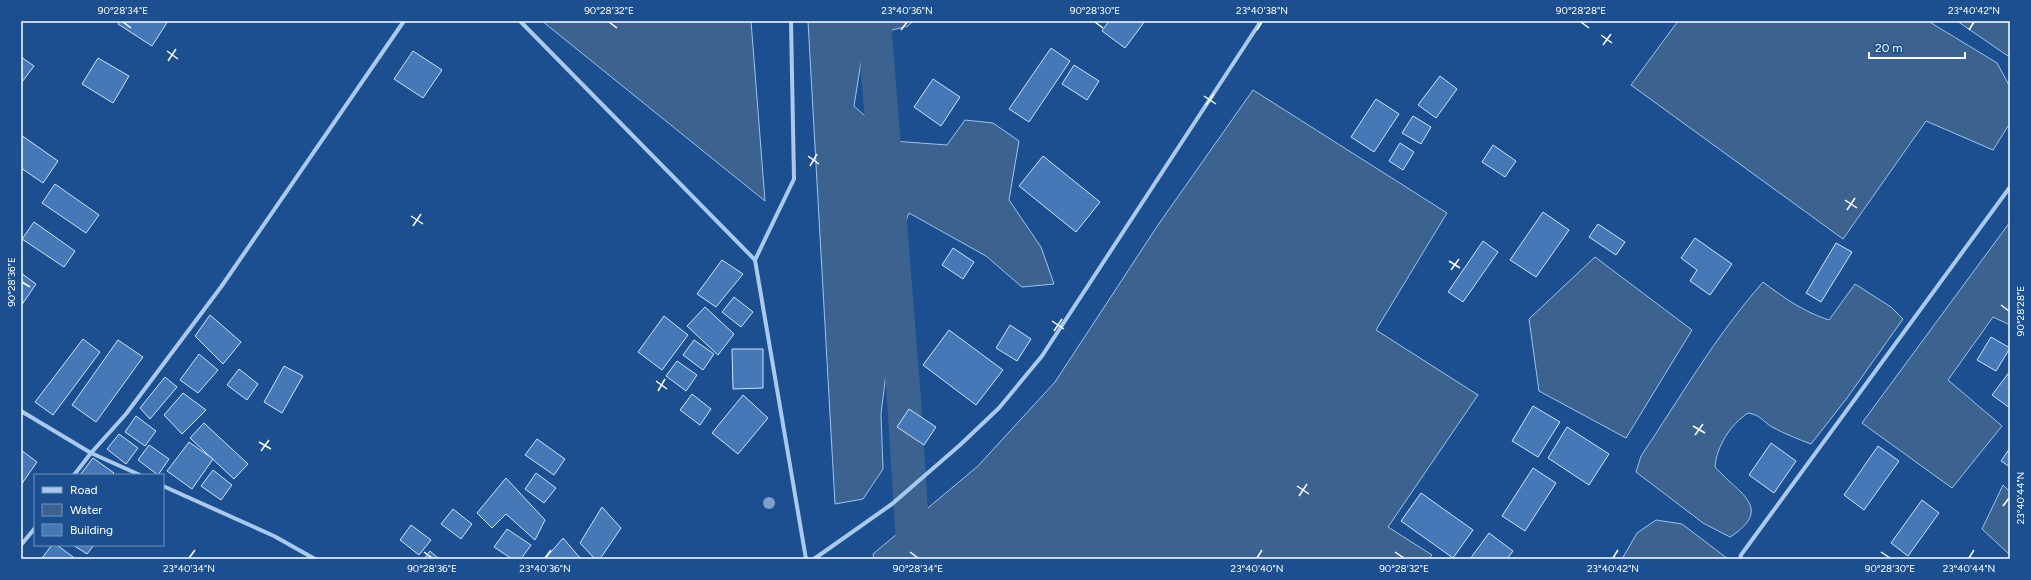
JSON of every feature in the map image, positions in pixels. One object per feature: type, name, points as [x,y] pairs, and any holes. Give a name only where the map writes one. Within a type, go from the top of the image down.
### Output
[{"type":"street","points":[[75,474],[91,453],[126,414],[221,287],[404,21]]},
{"type":"street","points":[[520,21],[755,260],[806,559]]},
{"type":"street","points":[[755,260],[794,180],[790,21]]},
{"type":"street","points":[[814,559],[892,504],[960,445],[999,408],[1037,362],[1136,214],[1261,21]]},
{"type":"street","points":[[1740,559],[1741,555],[2010,187]]},
{"type":"street","points":[[21,411],[91,453],[138,474]]},
{"type":"street","points":[[164,486],[274,536],[315,559]]},
{"type":"street","points":[[21,545],[34,529]]},
{"type":"water","points":[[542,21],[751,21],[765,201]]},
{"type":"water","points":[[808,21],[913,21],[908,26],[865,37],[854,106],[893,141],[947,145],[965,120],[993,123],[1019,141],[1009,200],[1041,247],[1054,284],[1022,287],[986,256],[909,213],[890,262],[889,349],[881,414],[883,469],[863,499],[835,504]]},
{"type":"water","points":[[1678,21],[1928,21],[1997,63],[2010,87],[2010,123],[1993,150],[1926,121],[1843,239],[1631,85]]},
{"type":"water","points":[[1957,21],[2010,21],[2010,53],[2008,56]]},
{"type":"water","points":[[1253,90],[1447,213],[1376,330],[1478,395],[1388,527],[1432,555],[1429,559],[874,559],[873,554],[978,466],[1055,382],[1158,225]]},
{"type":"water","points":[[2010,222],[2010,325],[1993,317],[1948,380],[2002,426],[1952,488],[1862,423]]},
{"type":"water","points":[[1595,257],[1692,330],[1626,438],[1539,391],[1529,319]]},
{"type":"water","points":[[1763,282],[1794,304],[1829,320],[1855,284],[1891,307],[1903,319],[1847,398],[1811,444],[1777,430],[1759,417],[1748,413],[1730,430],[1721,444],[1715,467],[1742,493],[1748,501],[1751,509],[1750,517],[1743,527],[1730,537],[1703,523],[1636,472],[1641,456],[1699,367],[1730,323]]},
{"type":"water","points":[[2003,485],[2010,492],[2010,555],[1982,529]]},
{"type":"water","points":[[1656,520],[1682,524],[1728,559],[1622,559],[1637,533]]},
{"type":"building","points":[[120,21],[168,21],[152,46],[118,24]]},
{"type":"building","points":[[1109,21],[1145,21],[1125,48],[1102,31]]},
{"type":"building","points":[[1051,48],[1070,61],[1029,122],[1009,109]]},
{"type":"building","points":[[413,51],[442,70],[423,98],[394,79]]},
{"type":"building","points":[[21,57],[34,66],[22,82],[21,81]]},
{"type":"building","points":[[98,58],[129,76],[113,103],[82,84]]},
{"type":"building","points":[[1074,65],[1099,81],[1087,100],[1062,84]]},
{"type":"building","points":[[1440,76],[1457,89],[1436,118],[1418,105]]},
{"type":"building","points":[[933,79],[960,97],[941,126],[914,107]]},
{"type":"building","points":[[1376,99],[1399,114],[1374,152],[1351,137]]},
{"type":"building","points":[[1413,116],[1431,127],[1421,144],[1402,133]]},
{"type":"building","points":[[21,135],[58,161],[43,183],[21,168]]},
{"type":"building","points":[[1400,143],[1414,152],[1403,170],[1389,161]]},
{"type":"building","points":[[1493,145],[1516,161],[1505,177],[1482,162]]},
{"type":"building","points":[[1043,156],[1100,202],[1076,232],[1019,186]]},
{"type":"building","points":[[55,184],[99,215],[86,233],[42,203]]},
{"type":"building","points":[[1543,212],[1569,230],[1536,277],[1510,260]]},
{"type":"building","points":[[34,222],[75,251],[64,267],[22,239]]},
{"type":"building","points":[[1598,224],[1625,242],[1616,255],[1589,237]]},
{"type":"building","points":[[1695,238],[1732,264],[1710,295],[1690,281],[1697,270],[1681,258]]},
{"type":"building","points":[[1483,241],[1498,252],[1463,302],[1448,292]]},
{"type":"building","points":[[1836,243],[1852,252],[1821,302],[1806,293]]},
{"type":"building","points":[[953,248],[974,262],[963,279],[942,265]]},
{"type":"building","points":[[722,260],[743,274],[716,307],[697,294]]},
{"type":"building","points":[[21,273],[36,284],[21,306]]},
{"type":"building","points":[[734,297],[753,312],[741,327],[722,312]]},
{"type":"building","points":[[705,307],[734,334],[718,355],[687,326]]},
{"type":"building","points":[[210,315],[241,342],[223,364],[195,336]]},
{"type":"building","points":[[664,316],[688,335],[662,370],[638,352]]},
{"type":"building","points":[[1010,325],[1031,339],[1017,361],[996,348]]},
{"type":"building","points":[[949,330],[1003,370],[976,405],[923,365]]},
{"type":"building","points":[[1991,337],[2010,348],[1996,371],[1977,360]]},
{"type":"building","points":[[83,339],[100,352],[53,415],[35,402]]},
{"type":"building","points":[[118,340],[143,357],[96,422],[72,405]]},
{"type":"building","points":[[694,340],[714,354],[703,370],[683,355]]},
{"type":"building","points":[[732,349],[763,349],[763,388],[733,389]]},
{"type":"building","points":[[199,354],[218,370],[198,393],[180,380]]},
{"type":"building","points":[[677,361],[697,375],[686,391],[666,376]]},
{"type":"building","points":[[284,366],[303,376],[282,413],[264,402]]},
{"type":"building","points":[[239,369],[258,384],[247,400],[227,385]]},
{"type":"building","points":[[2010,371],[2010,408],[1992,395]]},
{"type":"building","points":[[165,377],[177,387],[150,419],[140,408]]},
{"type":"building","points":[[183,393],[206,410],[182,434],[164,415]]},
{"type":"building","points":[[692,394],[711,409],[700,425],[680,410]]},
{"type":"building","points":[[743,395],[768,418],[738,454],[712,433]]},
{"type":"building","points":[[1533,406],[1560,422],[1538,457],[1512,441]]},
{"type":"building","points":[[909,409],[936,427],[924,445],[897,427]]},
{"type":"building","points":[[136,416],[156,431],[145,446],[125,432]]},
{"type":"building","points":[[204,423],[248,464],[234,479],[190,438]]},
{"type":"building","points":[[1567,427],[1609,454],[1589,485],[1548,458]]},
{"type":"building","points":[[119,434],[138,448],[126,464],[107,449]]},
{"type":"building","points":[[537,439],[565,459],[554,475],[525,455]]},
{"type":"building","points":[[189,442],[213,459],[192,489],[167,471]]},
{"type":"building","points":[[1771,443],[1796,461],[1774,493],[1749,475]]},
{"type":"building","points":[[149,445],[169,459],[159,474],[138,460]]},
{"type":"building","points":[[1878,446],[1899,461],[1864,510],[1844,495]]},
{"type":"building","points":[[2010,448],[2010,467],[2001,461]]},
{"type":"building","points":[[21,450],[37,462],[21,485]]},
{"type":"building","points":[[93,458],[114,473],[113,474],[81,474]]},
{"type":"building","points":[[1533,468],[1556,483],[1525,531],[1502,516]]},
{"type":"building","points":[[213,470],[232,485],[221,500],[201,486]]},
{"type":"building","points":[[536,473],[556,488],[544,503],[525,489]]},
{"type":"building","points":[[506,478],[545,520],[535,540],[506,514],[492,528],[477,513]]},
{"type":"building","points":[[1421,493],[1473,530],[1453,558],[1401,521]]},
{"type":"building","points":[[1922,500],[1939,513],[1908,556],[1891,543]]},
{"type":"building","points":[[602,507],[621,528],[600,559],[595,559],[580,543]]},
{"type":"building","points":[[453,509],[472,524],[461,539],[441,524]]},
{"type":"building","points":[[411,525],[431,540],[419,555],[400,540]]},
{"type":"building","points":[[507,529],[531,545],[521,559],[512,559],[494,547]]},
{"type":"building","points":[[1489,533],[1513,551],[1507,559],[1470,559]]},
{"type":"building","points":[[563,538],[581,559],[545,559]]},
{"type":"building","points":[[51,546],[58,546],[73,557],[72,559],[42,558]]},
{"type":"building","points":[[75,546],[93,546],[87,554]]},
{"type":"building","points":[[430,551],[439,559],[424,559]]},
{"type":"waterway","points":[[874,21],[904,400],[914,559]]}]
